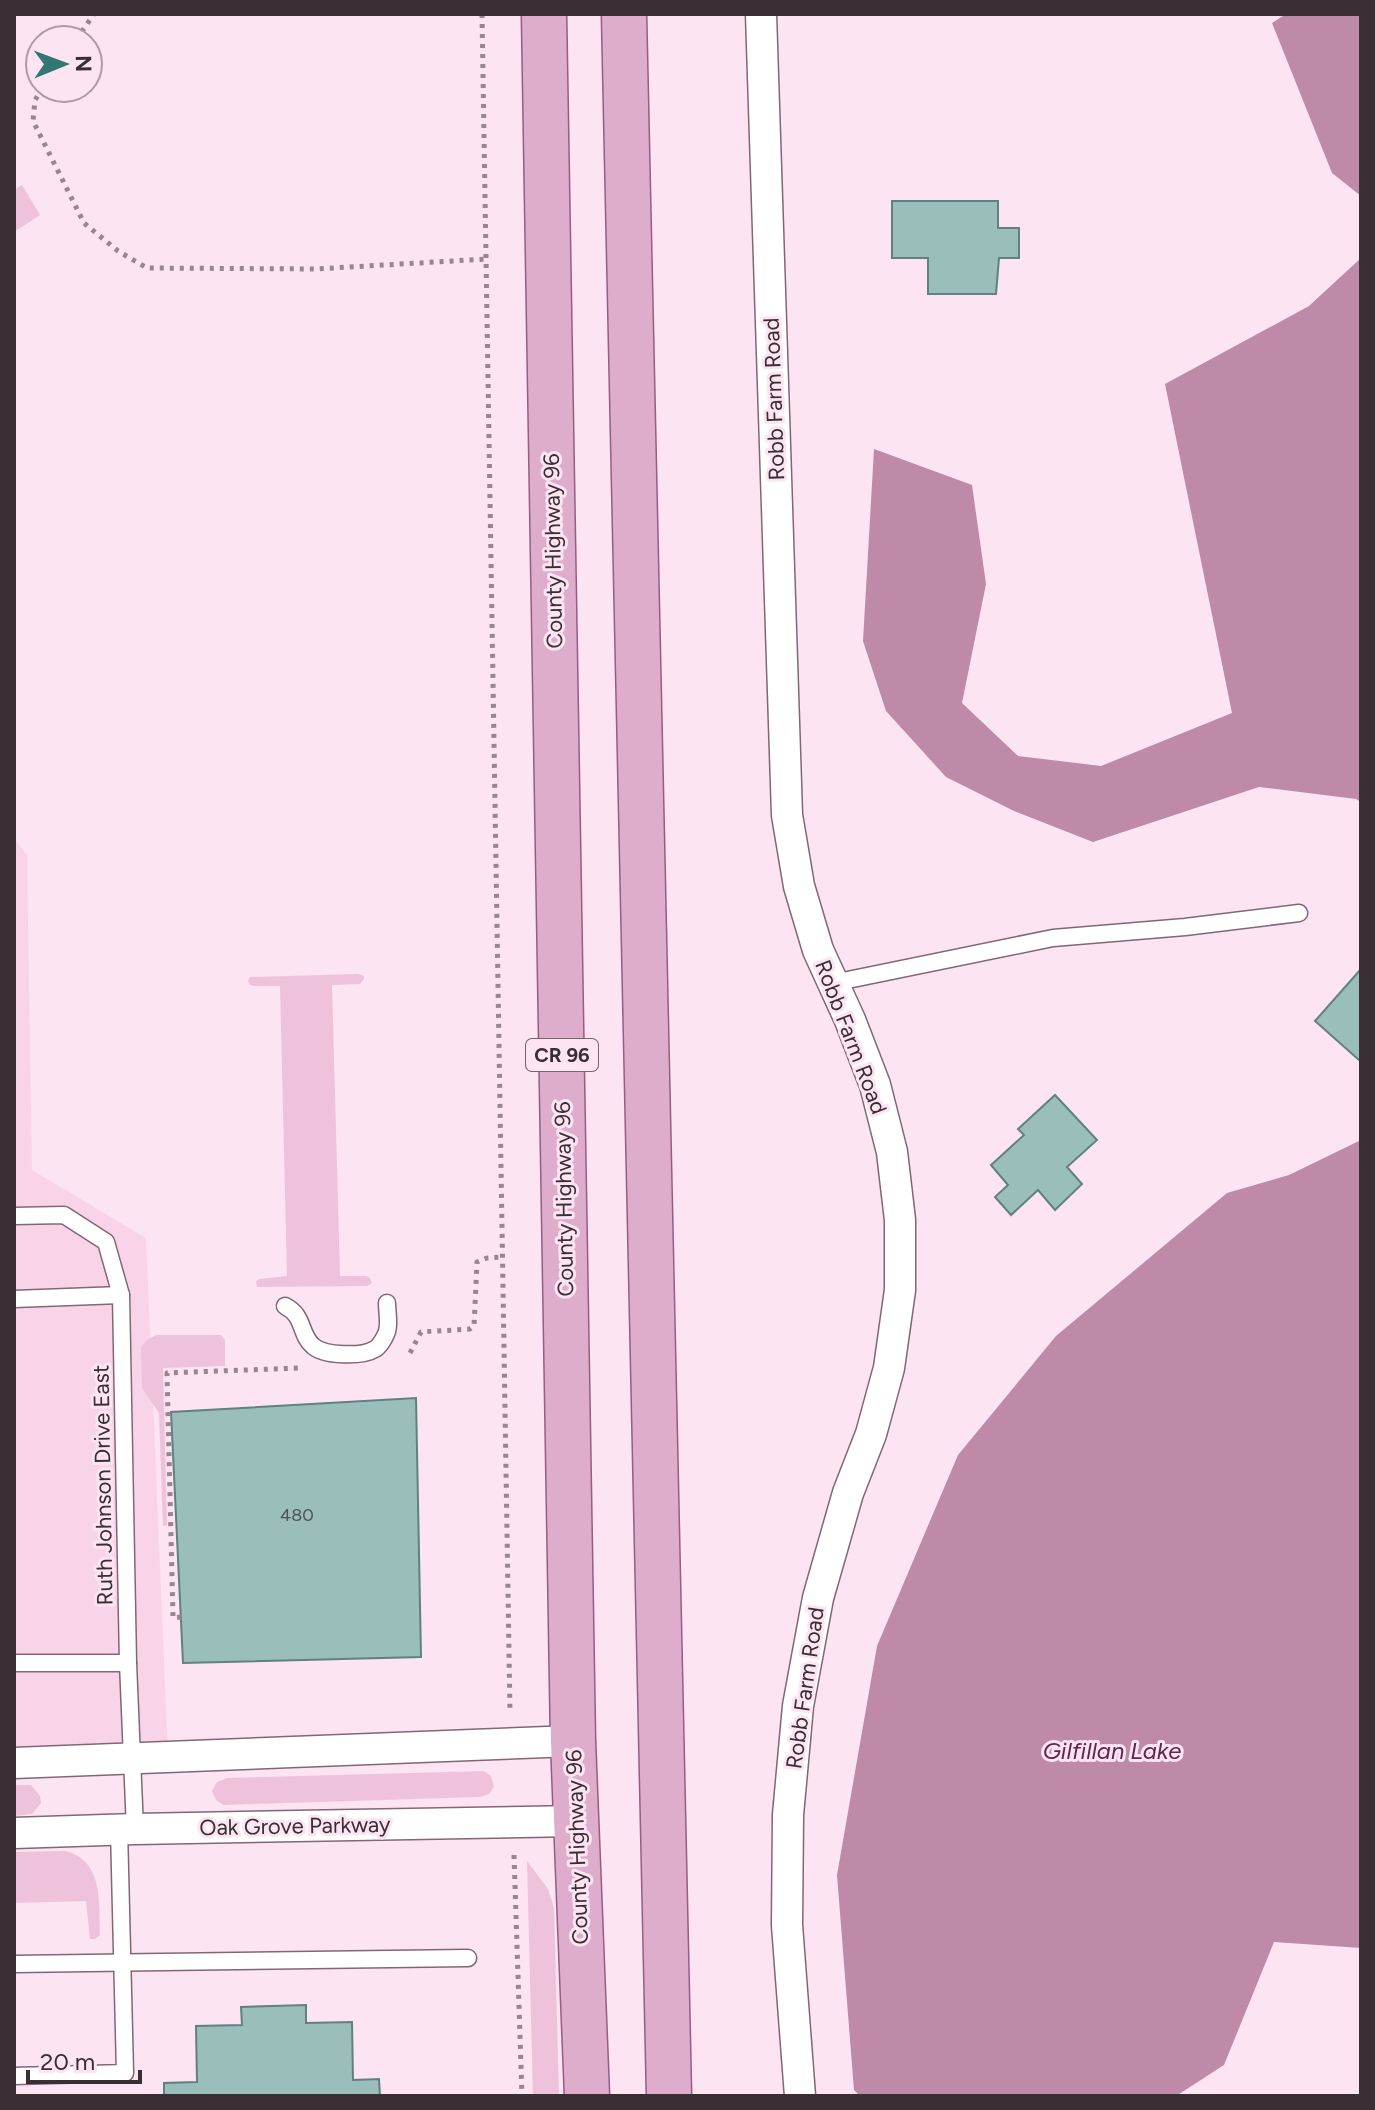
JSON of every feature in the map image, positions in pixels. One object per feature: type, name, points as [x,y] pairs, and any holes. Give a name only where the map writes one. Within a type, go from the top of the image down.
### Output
[{"type":"main road","name":"County Highway 96","points":[[544,14],[573,1741],[587,2096]]},
{"type":"main road","points":[[624,14],[669,2096]]},
{"type":"street","name":"Robb Farm Road","points":[[761,14],[787,815],[799,886],[818,950],[875,1085],[892,1152],[900,1220],[900,1290],[889,1368],[818,1598],[798,1706],[788,1815],[787,1925],[800,2096]]},
{"type":"street","points":[[14,1763],[573,1741]]},
{"type":"street","name":"Oak Grove Parkway","points":[[14,1833],[576,1821]]},
{"type":"lane","points":[[833,983],[1053,938],[1185,927],[1299,913]]},
{"type":"lane","name":"Ruth Johnson Drive East","points":[[14,1216],[64,1215],[106,1242],[121,1295],[128,1663],[133,1758],[122,1962],[125,2073],[14,2076]]},
{"type":"lane","points":[[14,1299],[121,1295]]},
{"type":"lane","points":[[285,1306],[301,1320],[309,1342],[322,1352],[332,1354],[368,1352],[378,1347],[387,1332],[387,1303]]},
{"type":"lane","points":[[14,1663],[128,1663]]},
{"type":"lane","points":[[14,1964],[468,1958]]},
{"type":"path","points":[[482,14],[511,1745]]},
{"type":"path","points":[[35,104],[33,121],[84,223],[118,251],[147,268],[316,269],[486,259]]},
{"type":"path","points":[[404,1362],[421,1332],[470,1329],[474,1326],[477,1262],[503,1257]]},
{"type":"path","points":[[181,1617],[173,1618],[167,1373],[303,1369]]},
{"type":"path","points":[[513,1822],[522,2096]]},
{"type":"shaded area","points":[[22,185],[40,215],[14,232],[14,190]]},
{"type":"shaded area","points":[[14,838],[27,855],[32,1170],[146,1238],[168,1755],[14,1759]]},
{"type":"shaded area","points":[[364,976],[360,984],[332,985],[340,1276],[366,1276],[372,1283],[367,1286],[257,1287],[256,1281],[260,1279],[287,1276],[280,986],[254,986],[248,981],[250,977]]},
{"type":"shaded area","points":[[156,1335],[221,1335],[225,1340],[225,1366],[163,1368],[167,1525],[163,1526],[159,1413],[142,1388],[141,1348]]},
{"type":"shaded area","points":[[484,1771],[491,1776],[494,1787],[489,1794],[480,1797],[224,1805],[216,1800],[212,1791],[217,1782],[227,1778]]},
{"type":"shaded area","points":[[14,1785],[31,1785],[40,1796],[41,1803],[32,1814],[14,1816]]},
{"type":"shaded area","points":[[65,1851],[78,1856],[93,1873],[100,1910],[100,1935],[95,1939],[90,1939],[86,1901],[14,1903],[14,1852]]},
{"type":"shaded area","points":[[527,1861],[548,1889],[554,1908],[559,2096],[533,2096]]},
{"type":"water","points":[[1286,14],[1361,14],[1361,196],[1332,173],[1272,23]]},
{"type":"water","points":[[1361,258],[1361,802],[1259,787],[1093,842],[1014,811],[946,777],[886,711],[863,641],[874,449],[972,485],[986,584],[962,703],[1018,756],[1101,766],[1232,713],[1165,384],[1309,306]]},
{"type":"water","name":"Gilfillan Lake","points":[[1361,1140],[1361,1948],[1274,1942],[1224,2065],[1176,2096],[860,2096],[854,2090],[837,1875],[877,1646],[958,1455],[1056,1336],[1227,1193],[1289,1175]]},
{"type":"building","points":[[892,201],[998,201],[998,228],[1019,228],[1019,258],[999,258],[996,294],[928,294],[928,258],[892,258]]},
{"type":"building","points":[[1361,969],[1361,1057],[1359,1060],[1315,1021]]},
{"type":"building","points":[[1055,1095],[1097,1140],[1067,1167],[1082,1184],[1055,1210],[1038,1190],[1011,1215],[995,1197],[1008,1185],[991,1165],[1024,1135],[1018,1129]]},
{"type":"building","points":[[416,1398],[421,1657],[183,1663],[171,1412]]},
{"type":"building","points":[[306,2005],[306,2023],[352,2022],[353,2080],[379,2079],[380,2096],[164,2096],[164,2083],[197,2082],[196,2026],[242,2025],[241,2007]]}]
